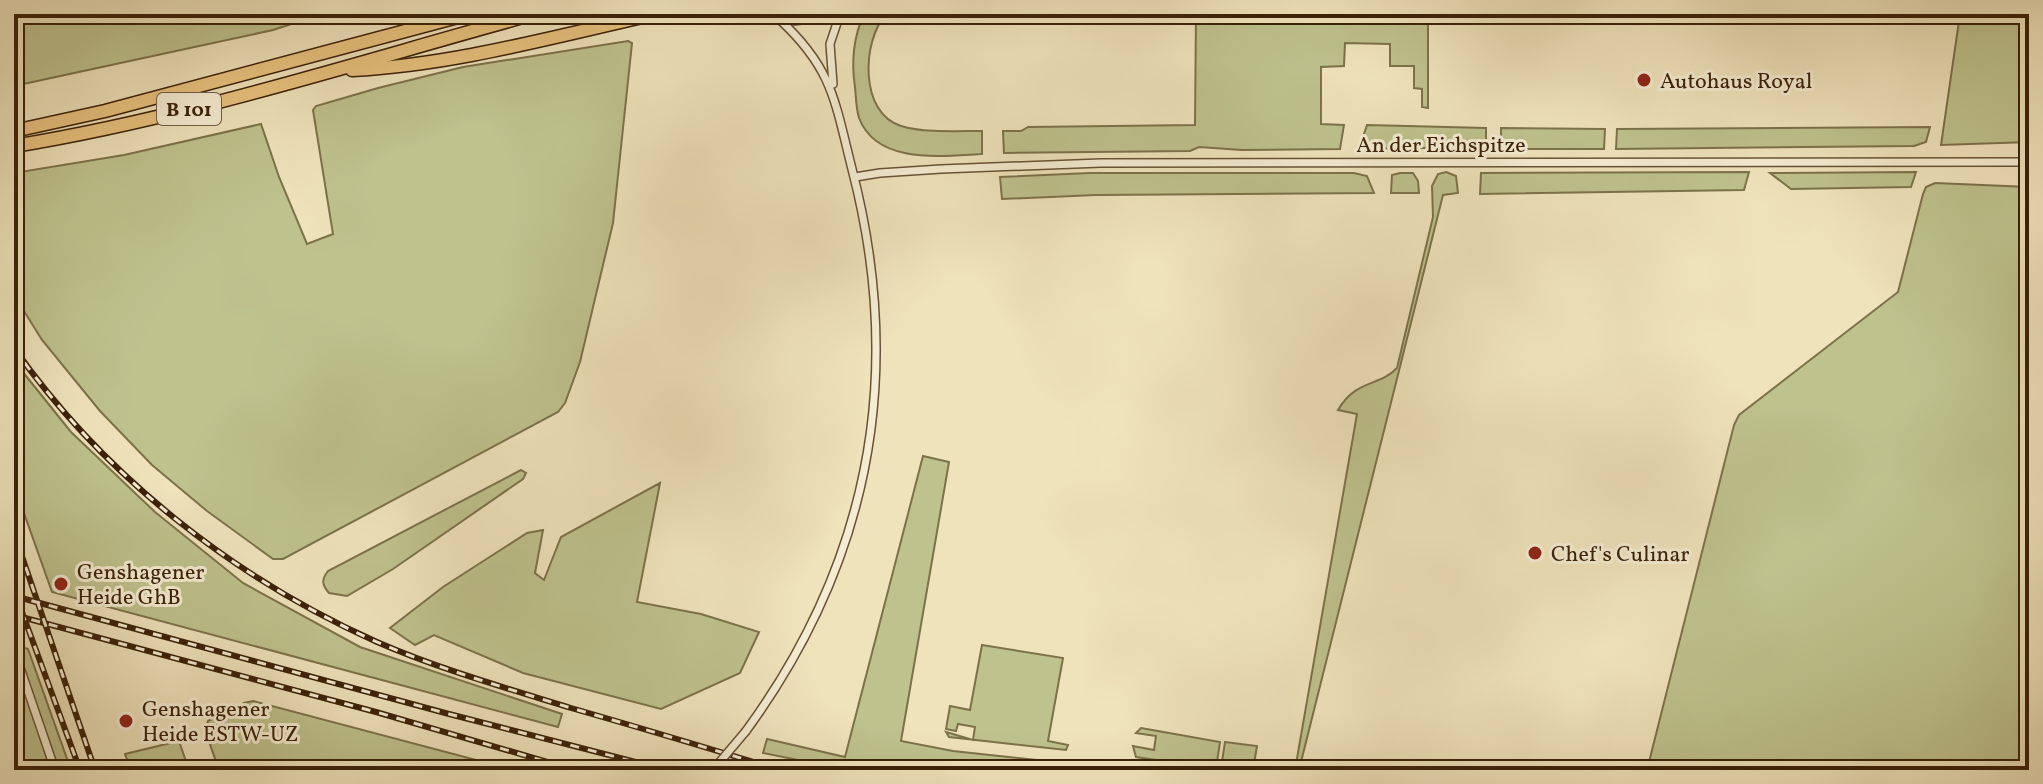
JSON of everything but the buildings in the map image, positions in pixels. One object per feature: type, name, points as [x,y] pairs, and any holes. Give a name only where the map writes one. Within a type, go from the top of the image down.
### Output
[{"type":"highway","points":[[358,45],[436,14]]},
{"type":"highway","name":"B 101","points":[[14,131],[105,111],[469,14]]},
{"type":"highway","name":"B 101","points":[[14,146],[104,131],[534,14]]},
{"type":"highway","points":[[333,71],[385,68],[484,51],[656,14]]},
{"type":"street","points":[[713,770],[746,731],[780,682],[822,603],[853,518],[866,461],[876,384],[877,318],[872,260],[834,95],[823,68],[800,39],[769,14]]},
{"type":"street","points":[[780,20],[794,22],[823,14]]},
{"type":"street","points":[[834,95],[830,44],[840,14]]},
{"type":"street","name":"An der Eichspitze","points":[[855,177],[941,169],[1101,163],[2029,162]]},
{"type":"street","points":[[14,650],[55,770]]},
{"type":"green space","points":[[14,14],[322,14],[273,30],[14,86]]},
{"type":"green space","points":[[864,14],[886,14],[872,41],[869,75],[871,92],[887,119],[920,130],[982,131],[982,154],[930,156],[895,151],[880,144],[868,133],[858,114],[853,68],[855,41]]},
{"type":"green space","points":[[1196,14],[1428,14],[1428,108],[1422,107],[1422,89],[1414,88],[1414,66],[1390,66],[1390,44],[1345,43],[1344,66],[1321,67],[1321,124],[1344,125],[1340,149],[1199,147],[1190,151],[1004,153],[1003,131],[1021,131],[1028,127],[1195,125]]},
{"type":"green space","points":[[1960,14],[2029,14],[2029,142],[1941,145]]},
{"type":"green space","points":[[628,41],[632,43],[613,223],[580,362],[565,403],[558,412],[283,559],[273,559],[207,511],[152,465],[100,411],[42,340],[14,295],[14,173],[124,155],[261,124],[307,244],[333,234],[313,110],[316,106],[463,67]]},
{"type":"green space","points":[[1367,125],[1486,128],[1486,147],[1366,149],[1363,137]]},
{"type":"green space","points":[[1930,127],[1926,142],[1914,146],[1616,149],[1617,129]]},
{"type":"green space","points":[[1501,128],[1605,129],[1604,149],[1501,149]]},
{"type":"green space","points":[[1446,172],[1456,176],[1458,193],[1443,195],[1299,770],[1295,770],[1357,414],[1338,410],[1352,393],[1397,368],[1433,217],[1432,186],[1438,174]]},
{"type":"green space","points":[[1749,172],[1744,190],[1480,194],[1481,173]]},
{"type":"green space","points":[[1916,172],[1911,187],[1791,189],[1770,173]]},
{"type":"green space","points":[[1090,173],[1354,173],[1367,176],[1374,193],[1096,195],[1002,199],[1000,177]]},
{"type":"green space","points":[[1413,173],[1418,181],[1419,193],[1391,193],[1392,175]]},
{"type":"green space","points":[[1935,183],[2029,187],[2029,770],[1647,770],[1734,425],[1739,415],[1898,292],[1923,194],[1926,187]]},
{"type":"green space","points":[[14,361],[71,432],[155,512],[243,583],[360,647],[562,714],[558,727],[52,592],[14,485]]},
{"type":"green space","points":[[923,456],[949,462],[901,741],[953,751],[1130,770],[848,770],[763,753],[767,739],[845,757]]},
{"type":"green space","points":[[521,470],[526,473],[523,479],[393,569],[347,596],[329,593],[325,587],[323,580],[328,571]]},
{"type":"green space","points":[[660,483],[637,602],[701,614],[759,632],[740,673],[661,709],[523,673],[434,635],[415,645],[390,628],[443,587],[527,533],[543,530],[535,573],[544,580],[561,537]]},
{"type":"green space","points":[[14,644],[28,649],[71,770],[14,770]]},
{"type":"green space","points":[[982,645],[1063,658],[1048,741],[1068,745],[1066,750],[973,740],[975,727],[958,724],[956,731],[946,729],[950,706],[970,710]]},
{"type":"green space","points":[[253,701],[514,770],[219,770],[205,730],[208,721]]},
{"type":"green space","points":[[1141,728],[1220,742],[1216,769],[1136,757],[1133,746],[1154,750],[1156,736],[1136,733]]},
{"type":"green space","points":[[946,732],[971,739],[949,737]]},
{"type":"green space","points":[[179,741],[189,770],[131,770],[125,754]]},
{"type":"green space","points":[[1225,742],[1257,746],[1253,770],[1221,768]]},
{"type":"railway","points":[[14,348],[89,439],[176,519],[223,555],[324,616],[400,652],[448,669],[780,770]]},
{"type":"railway","points":[[14,533],[95,770]]},
{"type":"railway","points":[[14,596],[667,770]]},
{"type":"railway","points":[[22,612],[80,770]]},
{"type":"railway","points":[[14,615],[376,712],[575,770]]},
{"type":"place","name":"Autohaus Royal","points":[[1644,80]]},
{"type":"place","name":"Chef's Culinar","points":[[1535,553]]},
{"type":"place","name":"Genshagener Heide GhB","points":[[61,584]]},
{"type":"place","name":"Genshagener Heide ESTW-UZ","points":[[126,721]]}]
